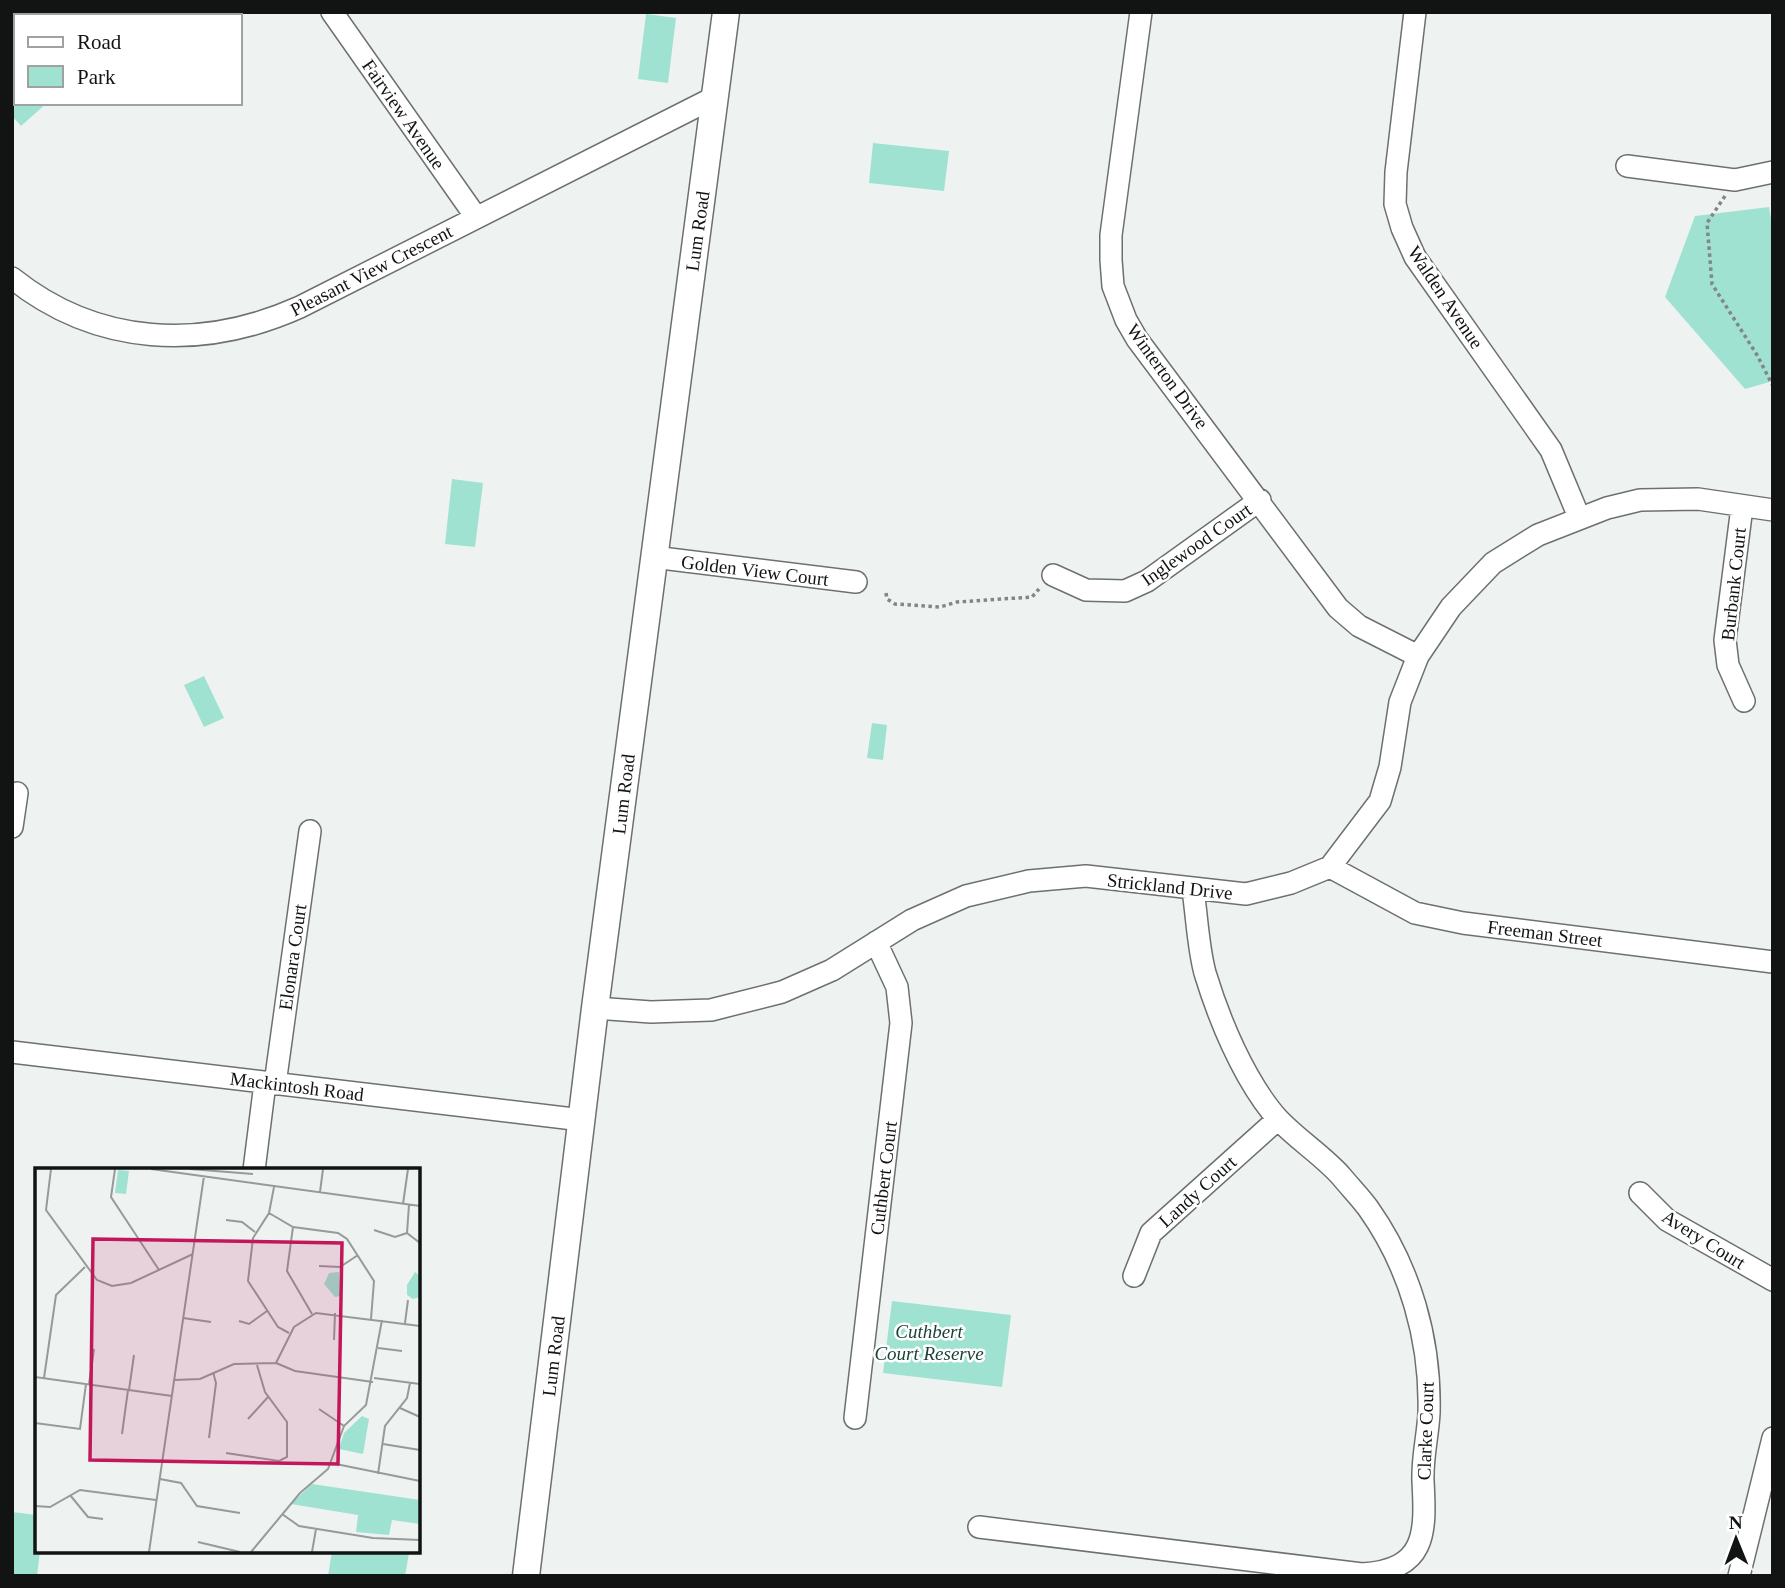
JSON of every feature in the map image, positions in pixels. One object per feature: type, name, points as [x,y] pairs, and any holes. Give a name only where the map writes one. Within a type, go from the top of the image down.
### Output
[{"type":"street","name":"Fairview Avenue","points":[[332,12],[476,217]]},
{"type":"street","name":"Lum Road","points":[[526,1576],[595,1008],[726,12]]},
{"type":"street","name":"Winterton Drive","points":[[1141,12],[1111,235],[1113,286],[1126,320],[1137,339],[1260,500],[1338,608],[1359,626],[1418,656]]},
{"type":"street","name":"Walden Avenue","points":[[1415,12],[1396,172],[1395,204],[1402,228],[1415,257],[1551,450],[1579,517]]},
{"type":"street","name":"Pleasant View Crescent","points":[[12,278],[52,305],[111,329],[156,336],[197,334],[277,317],[715,97]]},
{"type":"street","points":[[1627,166],[1735,180],[1773,172]]},
{"type":"street","name":"Strickland Drive","points":[[595,1008],[650,1012],[711,1010],[782,992],[832,970],[912,920],[966,897],[1029,881],[1086,876],[1246,894],[1291,883],[1329,867],[1380,801],[1390,768],[1400,702],[1418,656],[1451,607],[1493,563],[1538,535],[1579,517],[1640,500],[1698,499],[1773,510]]},
{"type":"street","name":"Inglewood Court","points":[[1053,575],[1086,590],[1125,591],[1147,581],[1260,500]]},
{"type":"street","name":"Burbank Court","points":[[1742,507],[1725,640],[1728,664],[1744,701]]},
{"type":"street","name":"Golden View Court","points":[[653,557],[856,582]]},
{"type":"street","points":[[12,827],[17,793]]},
{"type":"street","name":"Elonara Court","points":[[254,1168],[310,831]]},
{"type":"street","name":"Freeman Street","points":[[1329,867],[1415,913],[1463,923],[1773,962]]},
{"type":"street","name":"Clarke Court","points":[[979,1527],[1362,1574],[1383,1573],[1402,1564],[1419,1547],[1426,1521],[1423,1474],[1429,1412],[1426,1354],[1411,1290],[1394,1252],[1368,1207],[1328,1161],[1278,1119],[1250,1078],[1227,1034],[1205,972],[1193,890]]},
{"type":"street","name":"Cuthbert Court","points":[[855,1418],[901,1023],[897,987],[876,942]]},
{"type":"street","name":"Mackintosh Road","points":[[12,1052],[582,1120]]},
{"type":"street","name":"Landy Court","points":[[1134,1276],[1151,1233],[1278,1119]]},
{"type":"street","name":"Avery Court","points":[[1640,1193],[1667,1220],[1773,1280]]},
{"type":"street","points":[[1739,1576],[1773,1438]]},
{"type":"path","points":[[1735,180],[1707,223],[1712,284],[1757,355],[1773,386]]},
{"type":"path","points":[[886,593],[887,599],[895,604],[940,607],[957,602],[1032,597],[1053,575]]},
{"type":"green space","points":[[646,14],[676,18],[668,83],[638,79]]},
{"type":"green space","points":[[14,92],[14,105],[45,105],[21,126],[12,116]]},
{"type":"green space","points":[[873,143],[949,151],[944,191],[869,183]]},
{"type":"green space","points":[[1769,207],[1773,230],[1773,381],[1745,389],[1665,297],[1695,216]]},
{"type":"green space","points":[[452,479],[483,483],[475,547],[445,544]]},
{"type":"green space","points":[[204,676],[224,718],[204,727],[184,685]]},
{"type":"green space","points":[[872,723],[887,725],[883,760],[867,758]]},
{"type":"green space","name":"Cuthbert Court Reserve","points":[[892,1301],[1011,1315],[1002,1387],[883,1373]]},
{"type":"green space","points":[[12,1512],[35,1515],[35,1553],[40,1553],[37,1576],[12,1576]]},
{"type":"green space","points":[[332,1553],[409,1553],[405,1576],[328,1576]]}]
